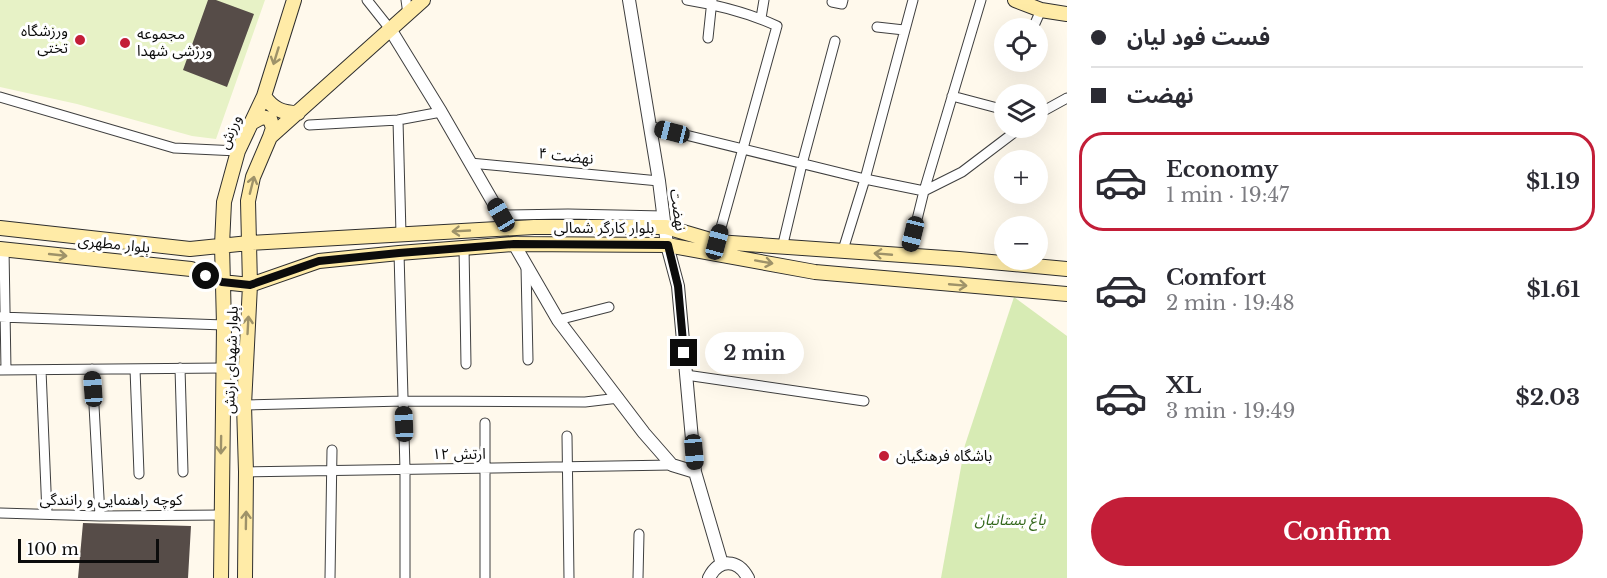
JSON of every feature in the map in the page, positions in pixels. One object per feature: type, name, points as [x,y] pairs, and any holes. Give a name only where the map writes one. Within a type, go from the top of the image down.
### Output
[{"type":"main road","name":"ورزش","points":[[222,282],[224,202],[238,151],[264,96],[294,0]]},
{"type":"main road","name":"بلوار شهدای ارتش","points":[[245,578],[244,405],[250,285],[248,201],[253,177],[270,137],[390,29],[407,7],[423,0]]},
{"type":"main road","points":[[1015,0],[1054,9]]},
{"type":"main road","points":[[264,96],[278,110],[298,113]]},
{"type":"main road","points":[[251,123],[262,117],[270,119],[273,128],[270,137]]},
{"type":"main road","name":"بلوار کارگر شمالی","points":[[249,243],[508,228],[665,222],[717,242],[1067,269]]},
{"type":"main road","name":"بلوار مطهری","points":[[0,228],[190,249],[249,243]]},
{"type":"main road","name":"بلوار کارگر شمالی","points":[[250,285],[319,261],[399,253],[514,244],[668,245],[815,272],[1067,294]]},
{"type":"main road","name":"بلوار مطهری","points":[[2,249],[191,269],[222,282],[250,285]]},
{"type":"main road","name":"بلوار شهدای ارتش","points":[[221,578],[224,325],[222,282]]},
{"type":"street","points":[[367,0],[390,29],[508,228]]},
{"type":"street","name":"نهضت","points":[[629,0],[668,245],[678,286],[695,472],[722,564]]},
{"type":"street","points":[[687,0],[712,2],[761,18],[777,26],[717,242]]},
{"type":"street","points":[[761,18],[764,0]]},
{"type":"street","points":[[832,2],[842,4],[843,0]]},
{"type":"street","points":[[843,250],[865,179],[913,0]]},
{"type":"street","points":[[908,256],[924,191],[981,0]]},
{"type":"street","points":[[708,38],[712,2]]},
{"type":"street","points":[[877,27],[904,30]]},
{"type":"street","points":[[782,248],[835,41]]},
{"type":"street","points":[[952,96],[994,107]]},
{"type":"street","points":[[0,97],[174,148],[238,151]]},
{"type":"street","points":[[1048,108],[1067,98]]},
{"type":"street","points":[[309,125],[398,120],[441,112]]},
{"type":"street","points":[[398,120],[401,234]]},
{"type":"street","points":[[649,126],[865,179],[924,191],[962,172],[1007,138]]},
{"type":"street","name":"نهضت ۴","points":[[470,163],[533,167],[659,182]]},
{"type":"street","points":[[501,215],[568,214],[665,222]]},
{"type":"street","points":[[514,244],[558,320],[644,433],[672,465],[695,472]]},
{"type":"street","points":[[464,248],[466,364]]},
{"type":"street","points":[[2,249],[3,370],[222,368]]},
{"type":"street","points":[[399,253],[405,470],[405,578]]},
{"type":"street","points":[[526,266],[528,360]]},
{"type":"street","points":[[558,320],[609,307]]},
{"type":"street","points":[[2,317],[224,325]]},
{"type":"street","points":[[180,368],[183,472]]},
{"type":"street","points":[[92,369],[100,516]]},
{"type":"street","points":[[135,369],[139,474]]},
{"type":"street","points":[[41,370],[47,514]]},
{"type":"street","points":[[686,375],[864,401]]},
{"type":"street","points":[[244,405],[403,401],[585,402],[619,398]]},
{"type":"street","points":[[485,423],[485,578]]},
{"type":"street","points":[[567,436],[569,578]]},
{"type":"street","points":[[330,578],[332,450]]},
{"type":"street","name":"ارتش ۱۲","points":[[246,472],[485,470],[672,465]]},
{"type":"street","name":"کوچه راهنمایی و رانندگی","points":[[0,513],[100,516],[222,515]]},
{"type":"street","points":[[638,578],[639,534]]},
{"type":"street","points":[[709,578],[714,569],[722,564],[730,563],[738,566],[746,574],[760,578]]},
{"type":"green space","name":"مجموعه ورزشی شهدا","points":[[0,0],[265,0],[216,139],[192,136],[77,104],[0,87]]},
{"type":"green space","name":"باغ بستانیان","points":[[1014,297],[1067,336],[1067,578],[941,578],[965,445]]},
{"type":"building","points":[[208,0],[216,0],[254,14],[227,87],[183,70]]},
{"type":"building","points":[[83,523],[191,526],[188,578],[78,578]]},
{"type":"place","name":"ورزشگاه تختی","points":[[80,40]]},
{"type":"place","name":"مجموعه ورزشی شهدا","points":[[125,43]]},
{"type":"place","name":"باشگاه فرهنگیان","points":[[884,456]]},
{"type":"route","points":[[206,276],[222,282],[250,285],[319,261],[399,253],[514,244],[668,245],[678,286],[684,353]]}]
